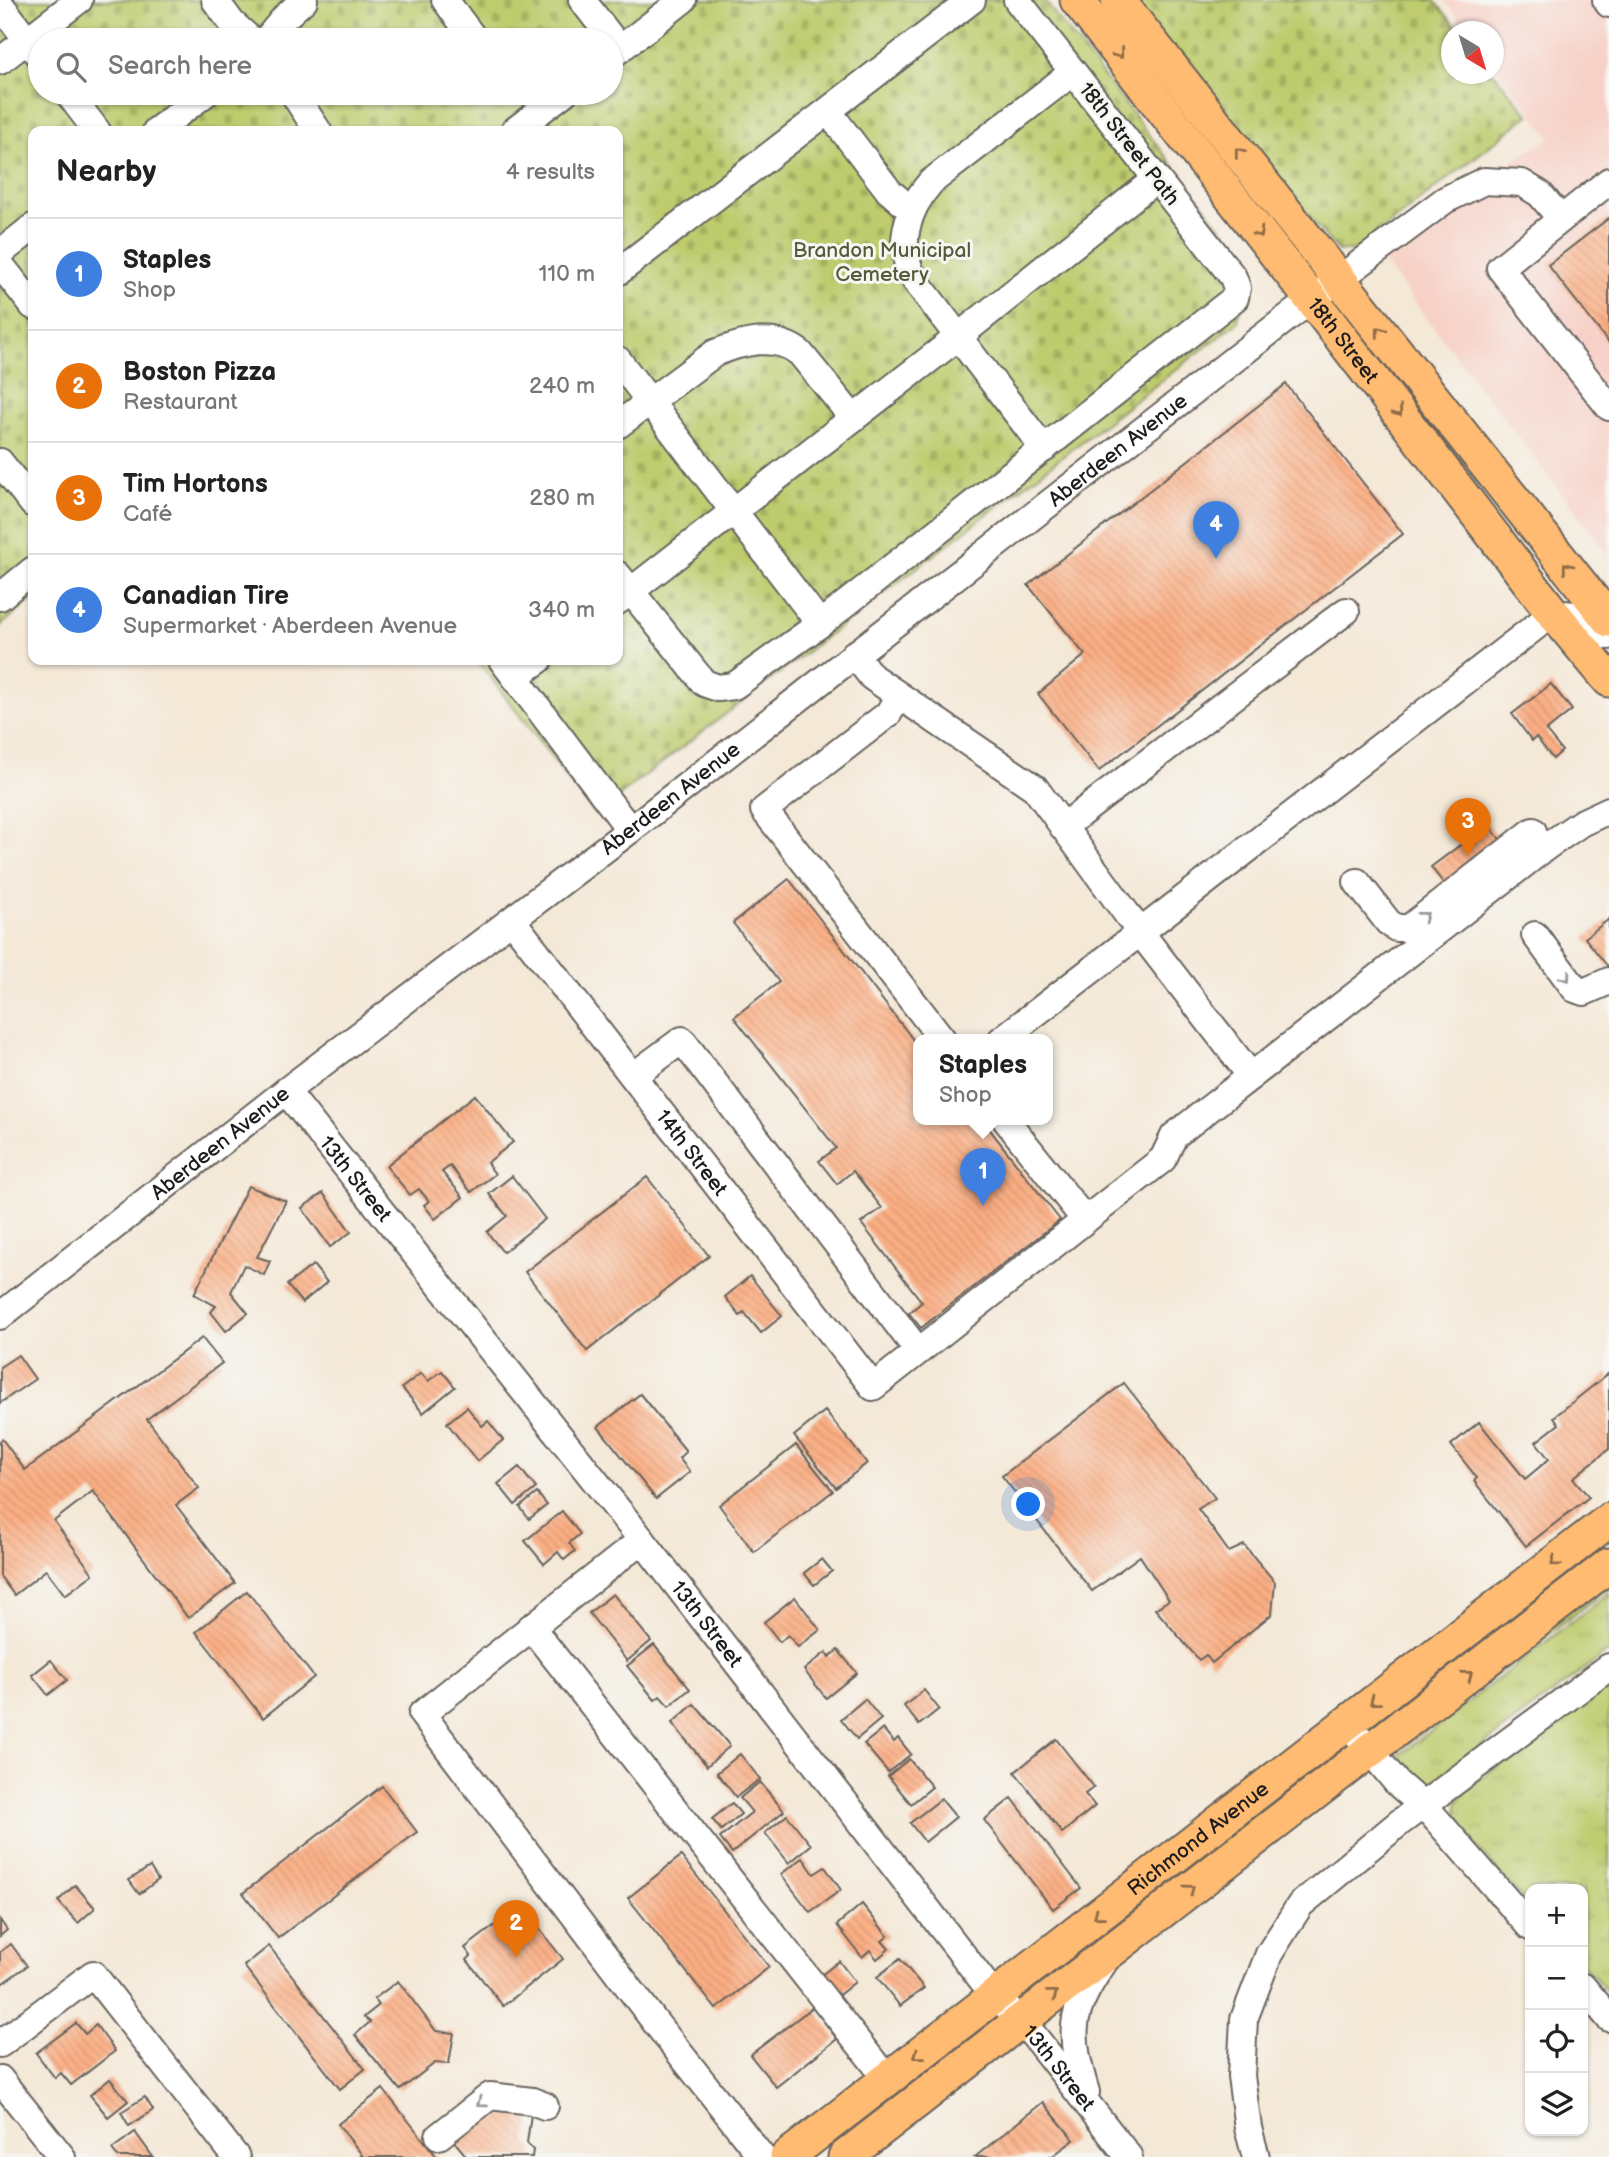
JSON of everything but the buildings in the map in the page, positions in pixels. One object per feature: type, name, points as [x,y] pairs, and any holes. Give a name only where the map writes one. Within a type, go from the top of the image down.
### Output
[{"type":"main road","name":"18th Street","points":[[1077,0],[1553,613],[1609,680]]},
{"type":"main road","name":"18th Street","points":[[1118,0],[1609,620]]},
{"type":"main road","name":"Richmond Avenue","points":[[787,2157],[1609,1520]]},
{"type":"main road","name":"Richmond Avenue","points":[[845,2157],[1609,1565]]},
{"type":"street","points":[[53,28],[79,0]]},
{"type":"street","points":[[215,0],[238,28]]},
{"type":"street","points":[[276,28],[304,0]]},
{"type":"street","points":[[445,0],[466,28]]},
{"type":"street","points":[[582,0],[600,28]]},
{"type":"street","points":[[623,46],[683,0]]},
{"type":"street","points":[[623,268],[972,0]]},
{"type":"street","name":"18th Street Path","points":[[1017,0],[1233,277],[1237,288],[1232,302],[1044,449]]},
{"type":"street","points":[[0,4],[28,41]]},
{"type":"street","points":[[0,61],[28,51]]},
{"type":"street","points":[[623,590],[704,684],[718,688],[734,686],[820,624],[1044,449],[909,271],[905,245],[911,210],[922,191],[940,173],[1073,72]]},
{"type":"street","points":[[77,105],[93,126]]},
{"type":"street","points":[[162,126],[190,105]]},
{"type":"street","points":[[301,105],[315,126]]},
{"type":"street","points":[[520,126],[543,105]]},
{"type":"street","points":[[828,111],[889,191],[911,210]]},
{"type":"street","points":[[623,588],[734,510],[958,337],[1156,179]]},
{"type":"street","name":"Aberdeen Avenue","points":[[0,1316],[286,1091],[630,830],[854,654],[1445,200],[1484,181],[1522,183],[1540,194],[1561,219]]},
{"type":"street","points":[[1609,181],[1500,268],[1609,407]]},
{"type":"street","points":[[0,253],[28,231]]},
{"type":"street","points":[[0,264],[28,300]]},
{"type":"street","points":[[623,421],[715,353],[747,343],[779,342],[790,345],[800,353],[853,418]]},
{"type":"street","points":[[623,366],[820,624]]},
{"type":"street","points":[[0,462],[28,498]]},
{"type":"street","points":[[0,597],[28,574]]},
{"type":"street","points":[[1063,827],[1346,611]]},
{"type":"street","points":[[1009,1034],[1553,613],[1574,615],[1609,636]]},
{"type":"street","points":[[854,654],[872,677],[1035,788],[1140,932],[1251,1076]]},
{"type":"street","points":[[509,668],[630,830]]},
{"type":"street","points":[[899,696],[888,714],[764,810],[938,1034]]},
{"type":"street","points":[[633,1076],[682,1040],[918,1351],[1163,1159],[1174,1136],[1546,847],[1581,823],[1609,810]]},
{"type":"street","points":[[1356,882],[1388,922],[1396,928],[1409,928],[1533,831]]},
{"type":"street","name":"14th Street","points":[[512,920],[873,1387],[918,1351]]},
{"type":"street","points":[[1535,935],[1575,989],[1584,992],[1609,981]]},
{"type":"street","name":"13th Street","points":[[286,1091],[642,1540],[996,1995],[1020,2020],[1128,2157]]},
{"type":"street","points":[[1010,1125],[1085,1220]]},
{"type":"street","points":[[642,1540],[422,1714],[655,2022],[762,2157]]},
{"type":"street","points":[[531,1627],[887,2079]]},
{"type":"street","points":[[1256,2157],[1248,2128],[1241,2076],[1244,2019],[1269,1954],[1300,1905],[1423,1805],[1609,1667]]},
{"type":"street","points":[[1347,1722],[1397,1783],[1423,1805],[1525,1921]]},
{"type":"street","points":[[1090,2107],[1074,2052],[1074,2023],[1086,1987],[1116,1945]]},
{"type":"street","points":[[0,2044],[93,1973],[236,2157]]},
{"type":"street","points":[[1588,1993],[1609,2018]]},
{"type":"street","points":[[0,2079],[62,2157]]},
{"type":"street","points":[[439,2136],[490,2096],[532,2101],[545,2106]]},
{"type":"shaded area","points":[[1444,0],[1609,0],[1609,555],[1371,246],[1551,138],[1504,77],[1504,21],[1460,21]]},
{"type":"green space","name":"Brandon Municipal Cemetery","points":[[0,0],[1044,0],[1246,259],[1238,322],[595,814],[481,665],[623,665],[623,126],[28,126],[28,603],[0,626]]},
{"type":"green space","points":[[1120,0],[1434,0],[1452,21],[1441,21],[1441,84],[1503,84],[1529,115],[1355,251],[1338,251]]},
{"type":"green space","points":[[1609,1580],[1609,1587],[1397,1752],[1395,1746]]},
{"type":"green space","points":[[1609,1593],[1609,1651],[1434,1781],[1416,1778],[1403,1768],[1396,1758]]},
{"type":"green space","points":[[1609,1684],[1609,1993],[1588,1970],[1588,1884],[1525,1884],[1525,1901],[1477,1847],[1460,1823],[1457,1806],[1467,1789]]},
{"type":"place","name":"Canadian Tire","points":[[1216,559]]},
{"type":"place","name":"Tim Hortons","points":[[1468,856]]},
{"type":"place","name":"Staples","points":[[983,1206]]},
{"type":"place","name":"Boston Pizza","points":[[516,1958]]}]
